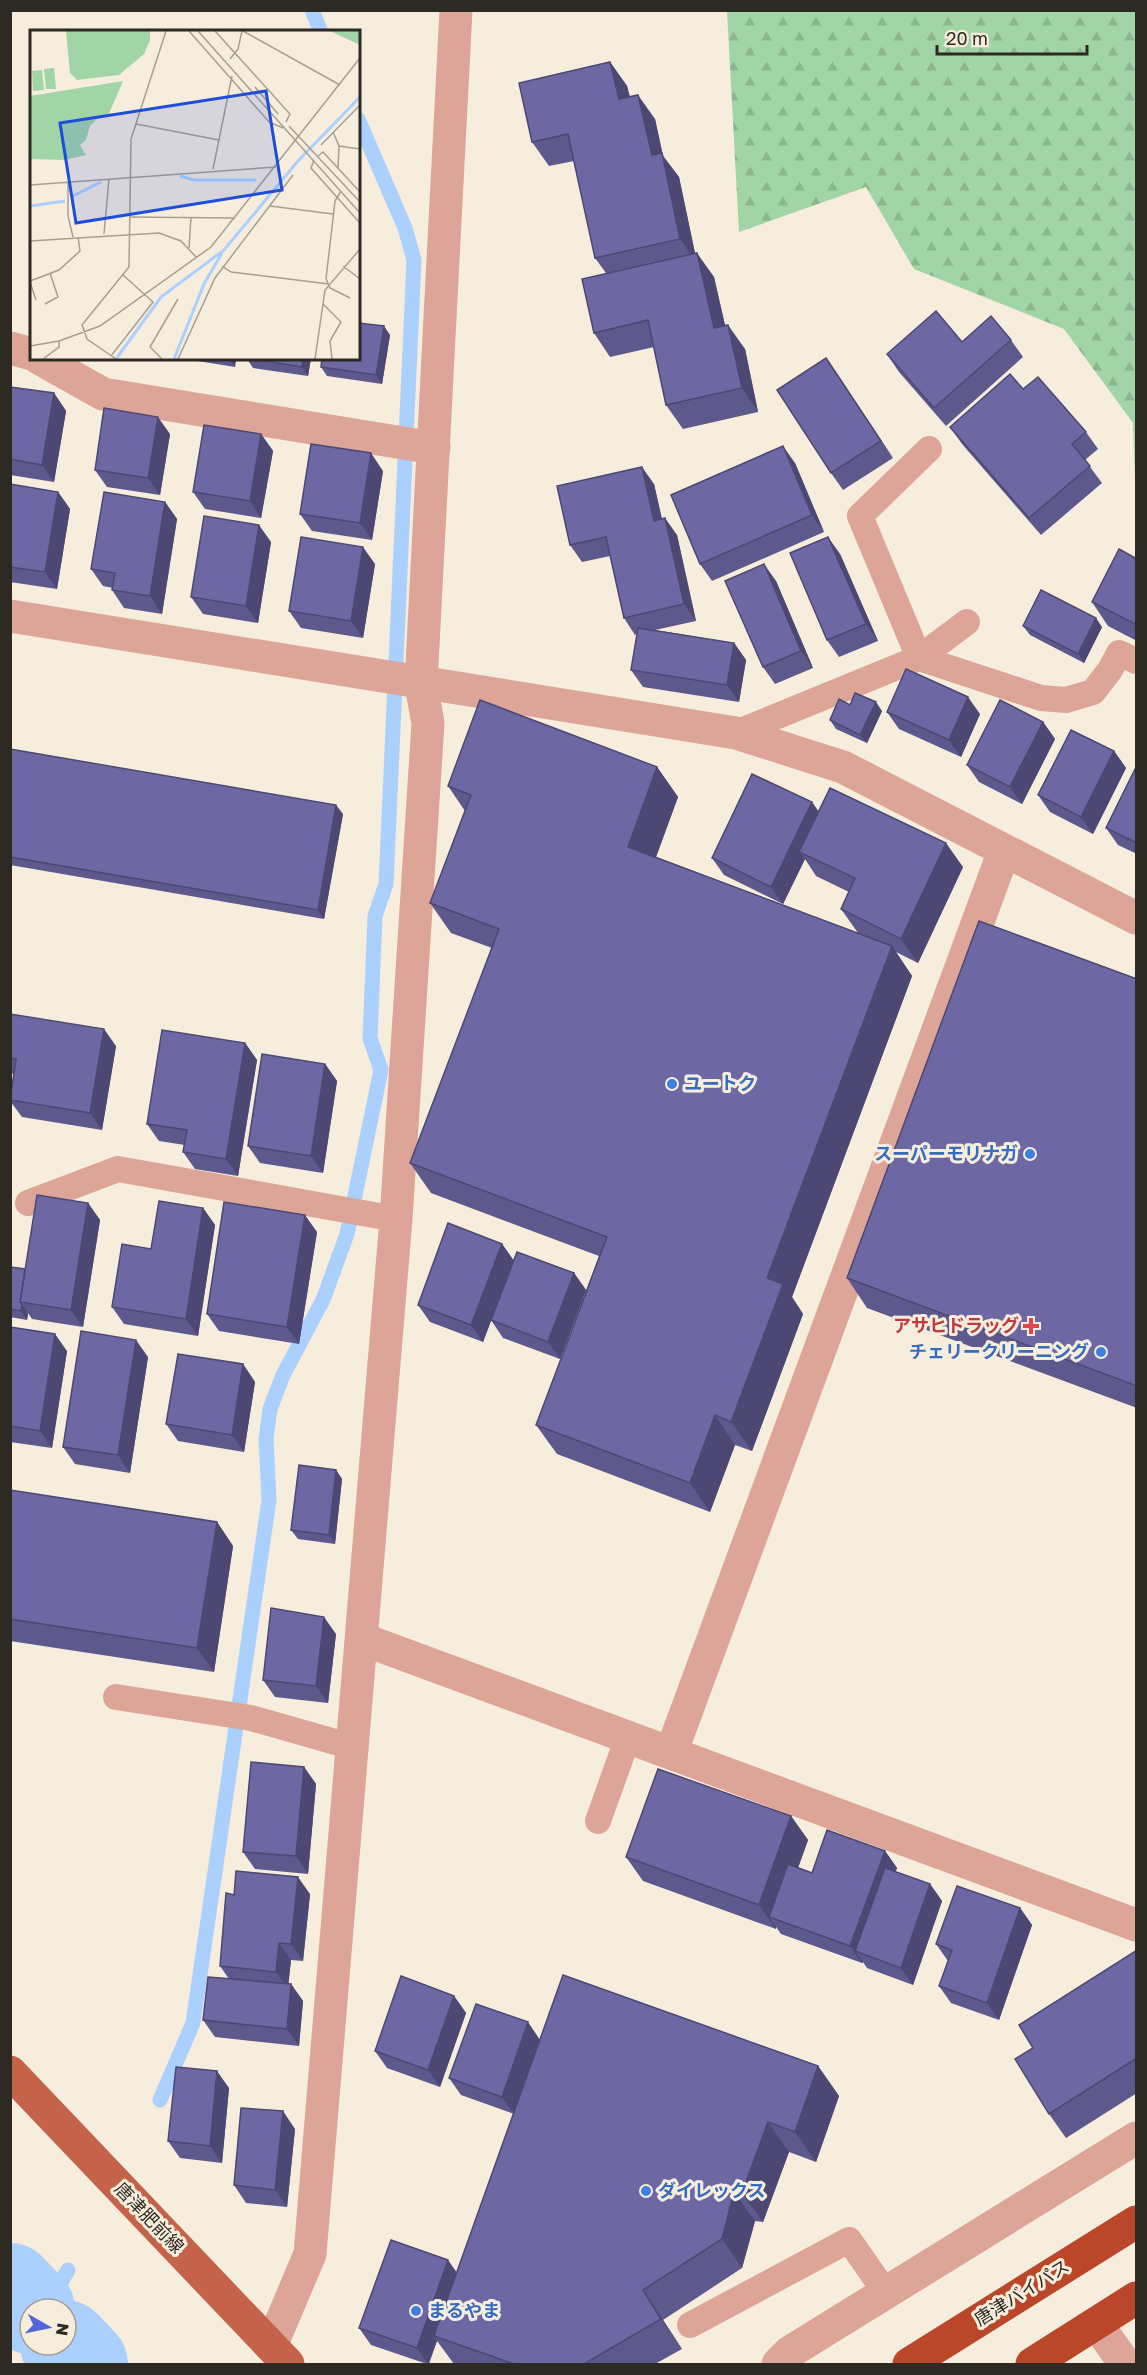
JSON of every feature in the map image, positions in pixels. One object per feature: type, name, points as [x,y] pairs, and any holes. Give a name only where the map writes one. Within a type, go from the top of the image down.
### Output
[{"type":"highway","name":"唐津バイパス","points":[[909,2364],[1137,2222]]},
{"type":"highway","points":[[1032,2364],[1137,2298]]},
{"type":"main road","name":"唐津肥前線","points":[[10,2072],[279,2355]]},
{"type":"street","points":[[279,2355],[310,2254],[362,1639],[385,1217],[428,723],[422,684],[456,10]]},
{"type":"street","points":[[10,348],[30,353]]},
{"type":"street","points":[[43,360],[103,394],[434,447]]},
{"type":"street","points":[[10,616],[736,733],[843,766],[1137,918]]},
{"type":"street","points":[[671,1753],[1004,851]]},
{"type":"street","points":[[362,1639],[1137,1924]]},
{"type":"street","points":[[778,2364],[790,2352],[1137,2138]]},
{"type":"street","points":[[1097,2324],[1125,2364]]},
{"type":"lane","points":[[928,449],[860,516],[919,658],[1041,698],[1066,700],[1093,692],[1110,670],[1119,653],[1137,661]]},
{"type":"lane","points":[[736,733],[919,658],[967,622]]},
{"type":"lane","points":[[28,1203],[118,1169],[385,1217]]},
{"type":"lane","points":[[116,1697],[251,1718],[353,1747]]},
{"type":"lane","points":[[598,1821],[628,1737]]},
{"type":"lane","points":[[690,2325],[849,2240],[886,2293]]},
{"type":"green space","points":[[727,11],[1136,11],[1136,507],[1133,423],[1064,329],[914,269],[866,187],[739,232]]},
{"type":"building","points":[[610,62],[619,99],[638,95],[652,155],[662,153],[680,239],[595,258],[568,134],[532,142],[519,83]]},
{"type":"building","points":[[697,253],[714,328],[728,325],[742,388],[666,405],[648,320],[594,333],[582,279]]},
{"type":"building","points":[[936,311],[962,342],[991,316],[1011,340],[934,408],[887,354]]},
{"type":"building","points":[[360,323],[384,326],[376,375],[321,367],[322,360],[360,360]]},
{"type":"building","points":[[826,358],[881,441],[831,473],[777,390]]},
{"type":"building","points":[[259,360],[303,360],[302,367]]},
{"type":"building","points":[[1010,374],[1023,389],[1038,377],[1086,432],[1072,444],[1090,466],[1029,518],[950,427]]},
{"type":"building","points":[[10,387],[54,393],[42,465],[10,459]]},
{"type":"building","points":[[104,408],[158,417],[148,478],[95,470]]},
{"type":"building","points":[[204,425],[261,434],[250,501],[193,492]]},
{"type":"building","points":[[311,444],[371,453],[360,523],[300,514]]},
{"type":"building","points":[[783,446],[812,515],[700,564],[671,495]]},
{"type":"building","points":[[642,467],[654,521],[665,518],[684,604],[624,618],[606,537],[570,545],[557,486]]},
{"type":"building","points":[[10,484],[58,492],[45,572],[10,567]]},
{"type":"building","points":[[104,492],[165,502],[150,596],[112,590],[115,573],[91,569]]},
{"type":"building","points":[[204,516],[259,525],[246,606],[191,597]]},
{"type":"building","points":[[301,537],[363,547],[351,621],[289,611]]},
{"type":"building","points":[[828,537],[866,624],[827,640],[790,553]]},
{"type":"building","points":[[1119,549],[1137,559],[1137,625],[1092,602]]},
{"type":"building","points":[[764,564],[801,651],[763,667],[725,581]]},
{"type":"building","points":[[1041,590],[1096,618],[1078,654],[1023,626]]},
{"type":"building","points":[[638,628],[734,643],[727,685],[631,670]]},
{"type":"building","points":[[906,669],[968,697],[949,740],[887,712]]},
{"type":"building","points":[[855,693],[876,702],[860,735],[830,720],[839,699],[850,705]]},
{"type":"building","name":"ユートク","points":[[480,700],[657,767],[628,847],[892,946],[767,1278],[783,1284],[731,1422],[715,1415],[690,1483],[536,1425],[607,1237],[410,1163],[499,929],[430,903],[471,795],[448,786]]},
{"type":"building","points":[[1000,700],[1043,722],[1010,787],[967,765]]},
{"type":"building","points":[[1071,730],[1114,751],[1081,817],[1038,795]]},
{"type":"building","points":[[10,749],[336,805],[318,910],[10,857]]},
{"type":"building","points":[[1137,765],[1137,843],[1106,828]]},
{"type":"building","points":[[752,774],[812,802],[771,887],[712,858]]},
{"type":"building","points":[[830,788],[946,843],[901,939],[841,909],[855,878],[799,852]]},
{"type":"building","name":"スーパーモリナガ","points":[[979,921],[1137,979],[1137,1386],[847,1278]]},
{"type":"building","points":[[10,1014],[104,1029],[90,1113],[10,1100],[16,1059],[10,1058]]},
{"type":"building","points":[[162,1030],[245,1043],[226,1159],[183,1152],[187,1130],[147,1124]]},
{"type":"building","points":[[262,1054],[325,1064],[311,1156],[248,1146]]},
{"type":"building","points":[[37,1195],[88,1203],[71,1310],[20,1302]]},
{"type":"building","points":[[159,1201],[203,1208],[186,1319],[112,1307],[122,1244],[151,1249]]},
{"type":"building","points":[[224,1202],[305,1215],[287,1327],[207,1314]]},
{"type":"building","points":[[448,1223],[502,1244],[471,1325],[418,1305]]},
{"type":"building","points":[[517,1252],[574,1273],[548,1342],[491,1320]]},
{"type":"building","points":[[10,1267],[25,1269],[20,1302],[21,1311],[10,1309]]},
{"type":"building","points":[[10,1327],[55,1334],[40,1431],[10,1426]]},
{"type":"building","points":[[81,1331],[136,1340],[118,1455],[63,1447]]},
{"type":"building","points":[[178,1354],[243,1364],[232,1435],[166,1424]]},
{"type":"building","points":[[299,1465],[336,1470],[329,1535],[291,1530]]},
{"type":"building","points":[[10,1490],[217,1522],[197,1648],[10,1619]]},
{"type":"building","points":[[271,1608],[324,1617],[316,1686],[263,1680]]},
{"type":"building","points":[[251,1762],[304,1767],[296,1856],[243,1852]]},
{"type":"building","points":[[658,1769],[791,1816],[759,1905],[626,1857]]},
{"type":"building","points":[[827,1830],[885,1851],[850,1946],[769,1917],[788,1864],[812,1873]]},
{"type":"building","points":[[885,1868],[930,1884],[901,1968],[855,1951]]},
{"type":"building","points":[[236,1871],[298,1877],[291,1944],[279,1943],[276,1972],[220,1966],[226,1893],[234,1895]]},
{"type":"building","points":[[957,1886],[1020,1908],[987,2003],[939,1986],[952,1950],[936,1944]]},
{"type":"building","points":[[1137,1950],[1137,2058],[1049,2114],[1015,2059],[1033,2048],[1019,2025]]},
{"type":"building","name":"ダイレックス","points":[[563,1975],[818,2066],[795,2132],[768,2122],[742,2193],[734,2192],[722,2239],[643,2290],[661,2319],[584,2364],[514,2364],[434,2336]]},
{"type":"building","points":[[401,1976],[454,1996],[428,2070],[375,2051]]},
{"type":"building","points":[[208,1977],[291,1984],[287,2029],[203,2020]]},
{"type":"building","points":[[476,2004],[528,2022],[502,2097],[449,2078]]},
{"type":"building","points":[[176,2067],[217,2071],[210,2146],[168,2141]]},
{"type":"building","points":[[241,2108],[283,2111],[275,2190],[234,2185]]},
{"type":"building","name":"まるやま","points":[[391,2240],[448,2260],[417,2348],[359,2328]]},
{"type":"waterway","points":[[312,10],[320,30]]},
{"type":"waterway","points":[[160,2100],[193,2023],[269,1500],[266,1439],[270,1409],[283,1375],[323,1300],[347,1234],[381,1070],[370,1038],[375,916],[386,884],[414,260],[405,228],[360,124]]},
{"type":"waterway","points":[[53,2297],[68,2270]]},
{"type":"waterway","points":[[10,2288],[19,2297]]},
{"type":"waterway","points":[[76,2357],[83,2364]]},
{"type":"place","name":"ユートク","points":[[672,1084]]},
{"type":"place","name":"スーパーモリナガ","points":[[1030,1154]]},
{"type":"place","name":"アサヒドラッグ","points":[[1031,1326]]},
{"type":"place","name":"チェリークリーニング","points":[[1101,1352]]},
{"type":"place","name":"ダイレックス","points":[[646,2191]]},
{"type":"place","name":"まるやま","points":[[416,2311]]}]
